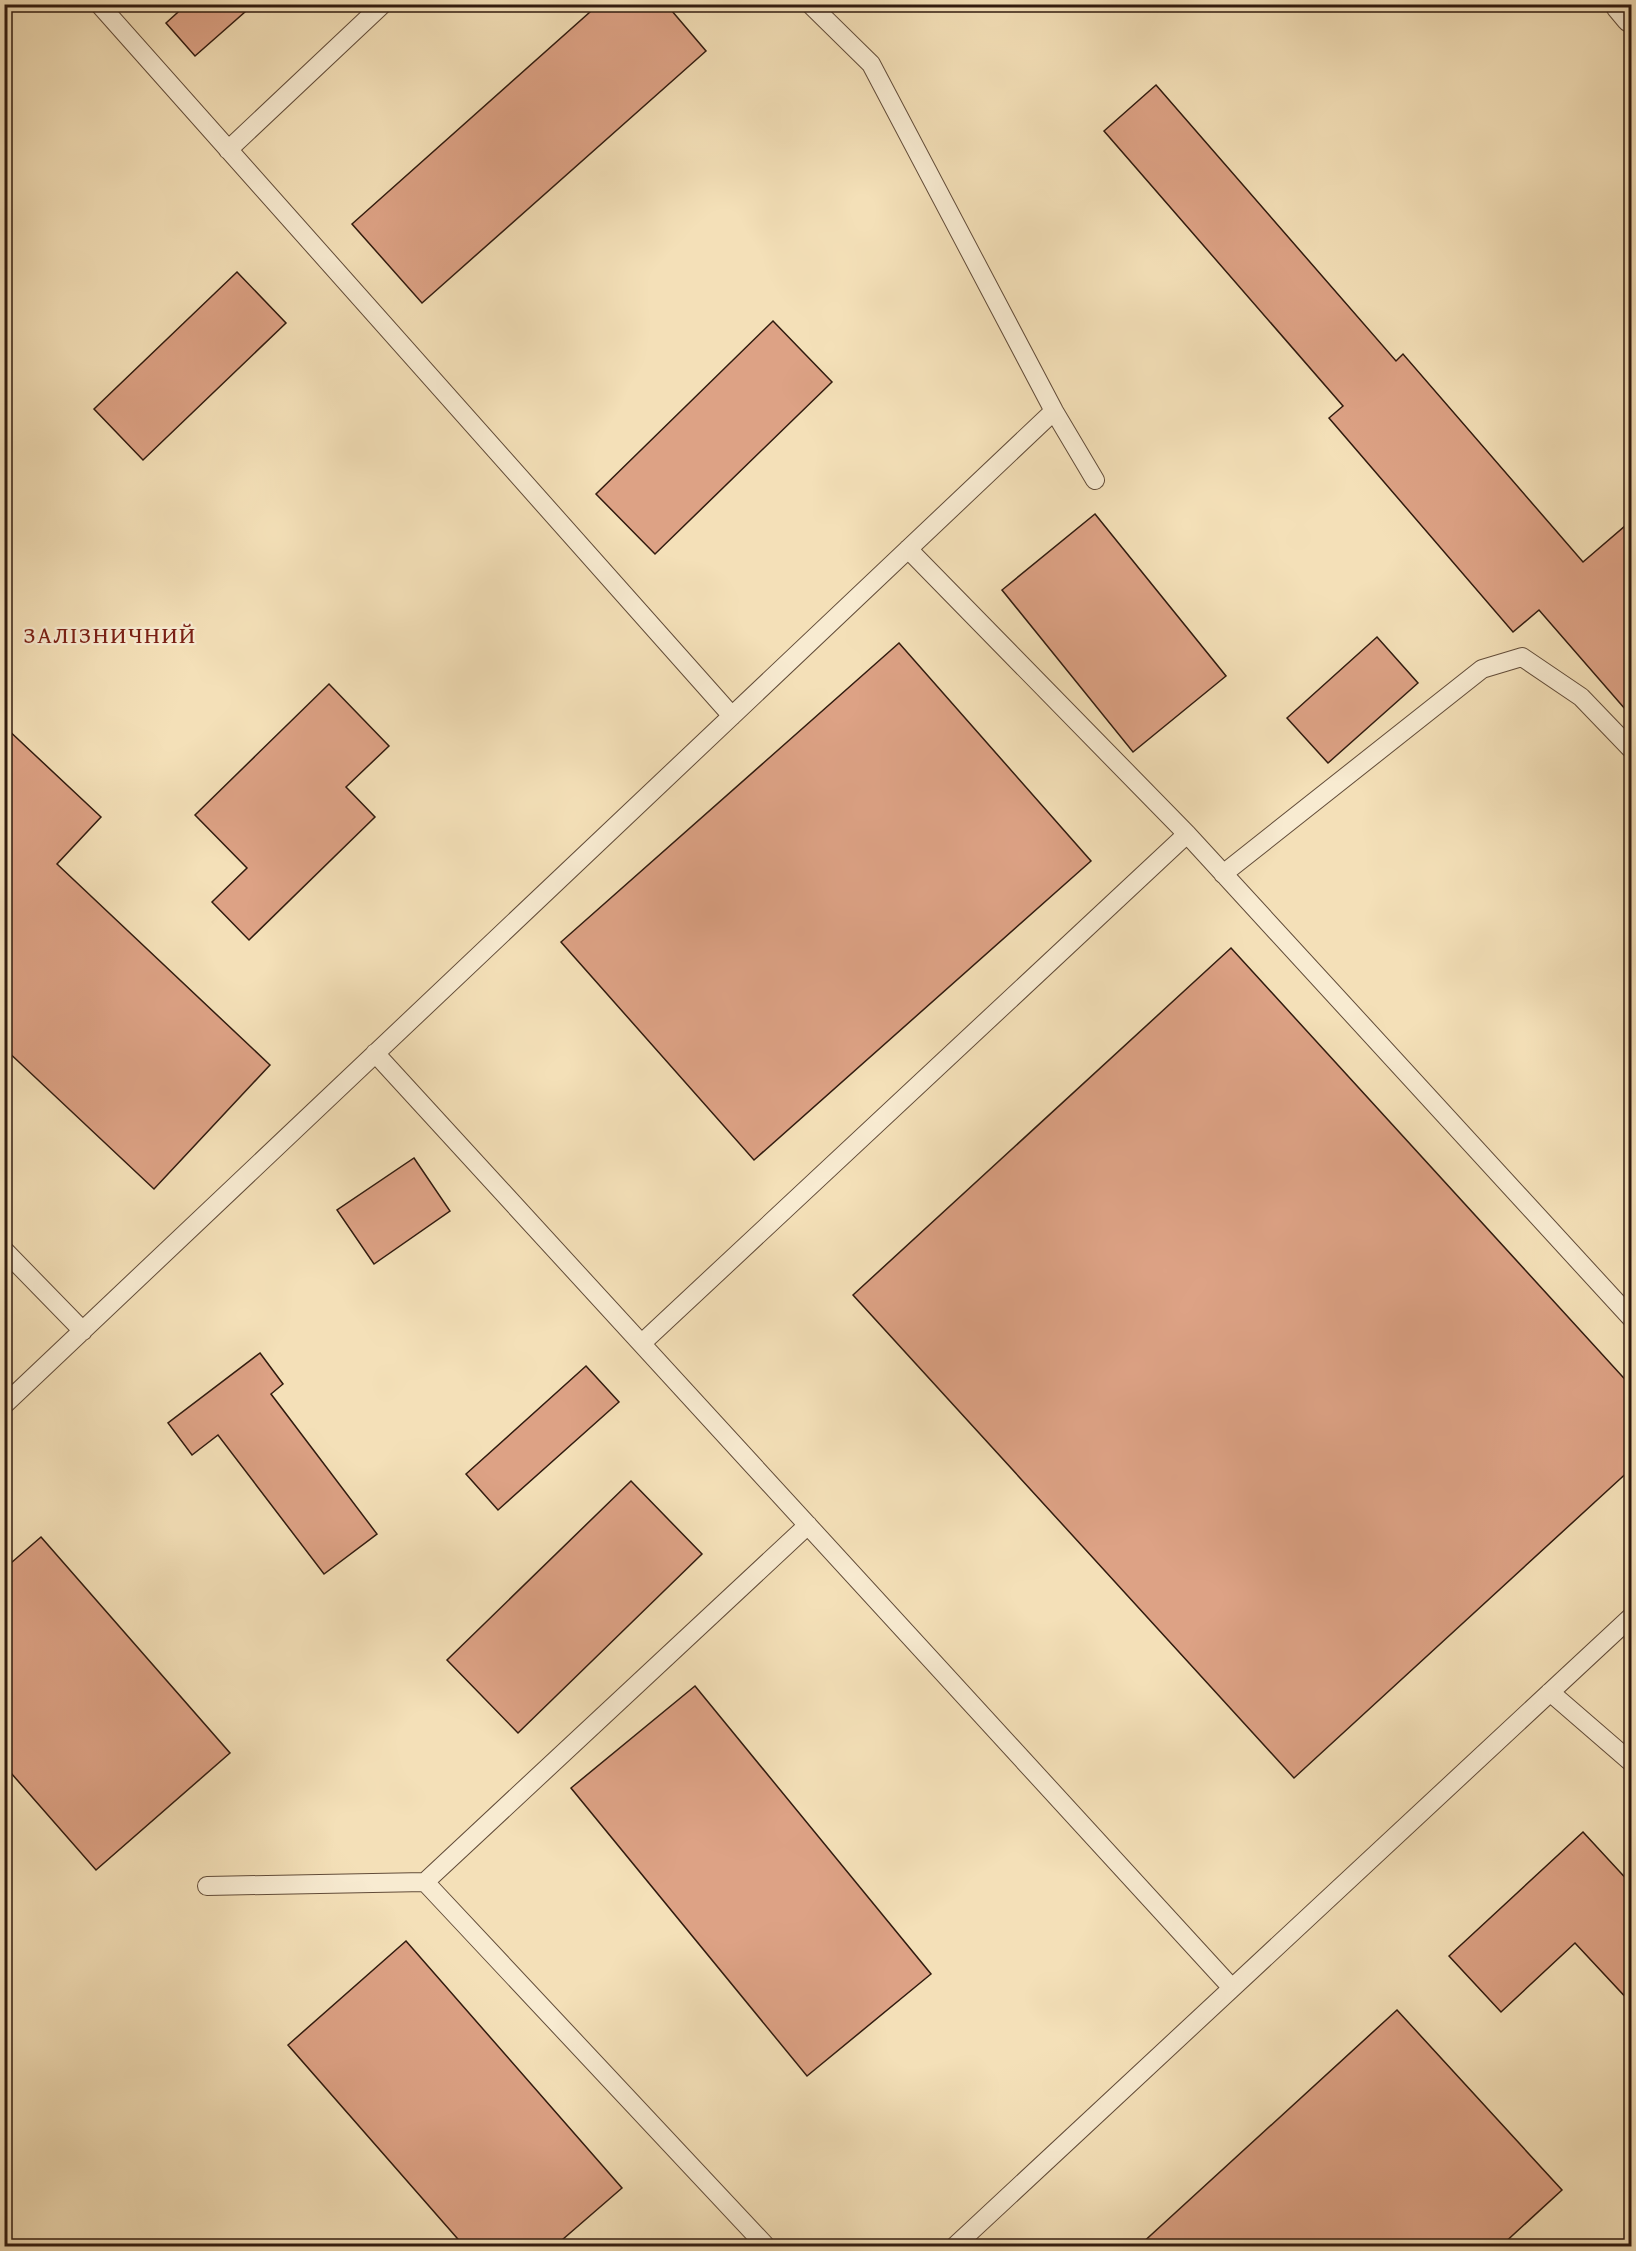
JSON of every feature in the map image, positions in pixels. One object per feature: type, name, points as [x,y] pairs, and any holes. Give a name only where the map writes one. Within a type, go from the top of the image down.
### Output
[{"type":"street","points":[[1622,4],[1632,16]]},
{"type":"lane","points":[[99,4],[732,716]]},
{"type":"lane","points":[[228,150],[383,4]]},
{"type":"lane","points":[[810,4],[871,64],[1054,411],[1095,480]]},
{"type":"lane","points":[[4,1405],[1054,411]]},
{"type":"lane","points":[[908,549],[1187,834],[1632,1319]]},
{"type":"lane","points":[[1223,873],[1482,669],[1522,657],[1581,697],[1632,750]]},
{"type":"lane","points":[[642,1343],[1187,834]]},
{"type":"lane","points":[[375,1053],[1232,1988]]},
{"type":"lane","points":[[4,1250],[83,1331]]},
{"type":"lane","points":[[207,1886],[425,1882],[808,1525]]},
{"type":"lane","points":[[955,2247],[1632,1616]]},
{"type":"lane","points":[[1550,1692],[1632,1763]]},
{"type":"lane","points":[[425,1882],[766,2247]]},
{"type":"building","points":[[187,4],[254,4],[195,56],[166,23]]},
{"type":"building","points":[[599,4],[666,4],[706,51],[422,303],[352,224]]},
{"type":"building","points":[[1156,85],[1396,361],[1403,354],[1583,562],[1632,520],[1632,717],[1539,610],[1513,632],[1329,418],[1343,406],[1104,131]]},
{"type":"building","points":[[237,272],[286,323],[143,460],[94,409]]},
{"type":"building","points":[[773,321],[832,382],[655,554],[596,494]]},
{"type":"building","points":[[1095,514],[1226,676],[1133,752],[1002,590]]},
{"type":"building","points":[[1377,637],[1418,683],[1328,763],[1287,718]]},
{"type":"building","points":[[899,643],[1091,861],[754,1160],[561,942]]},
{"type":"building","points":[[329,684],[389,746],[346,787],[375,817],[249,940],[212,902],[247,868],[195,815]]},
{"type":"building","points":[[4,726],[101,817],[57,864],[270,1065],[154,1189],[4,1048]]},
{"type":"building","points":[[1231,948],[1632,1387],[1632,1468],[1294,1778],[853,1295]]},
{"type":"building","points":[[414,1158],[450,1211],[374,1264],[337,1210]]},
{"type":"building","points":[[260,1353],[283,1384],[271,1394],[377,1534],[324,1574],[218,1435],[192,1455],[168,1423]]},
{"type":"building","points":[[586,1366],[619,1402],[498,1510],[466,1474]]},
{"type":"building","points":[[631,1481],[702,1554],[518,1733],[447,1660]]},
{"type":"building","points":[[41,1537],[230,1753],[96,1870],[4,1765],[4,1569]]},
{"type":"building","points":[[695,1686],[931,1974],[807,2076],[571,1788]]},
{"type":"building","points":[[1583,1832],[1632,1885],[1632,2004],[1575,1943],[1501,2012],[1449,1956]]},
{"type":"building","points":[[406,1941],[622,2188],[555,2246],[464,2246],[288,2045]]},
{"type":"building","points":[[1397,2010],[1562,2190],[1501,2246],[1139,2246]]},
{"type":"district","name":"ЗАЛІЗНИЧНИЙ","points":[[110,635]]}]
